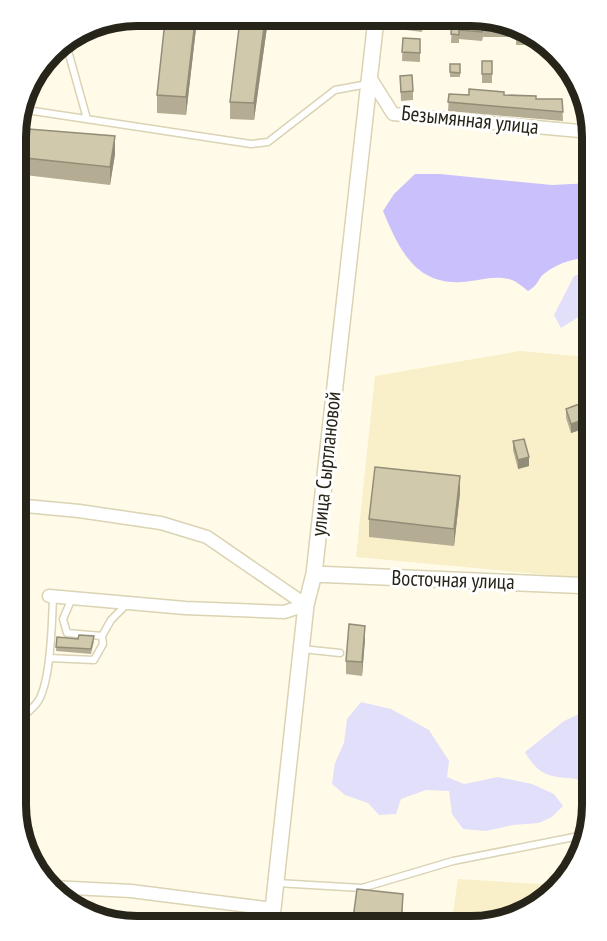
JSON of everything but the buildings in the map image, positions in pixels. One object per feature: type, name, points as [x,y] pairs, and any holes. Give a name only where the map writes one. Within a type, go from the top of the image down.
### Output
[{"type":"street","name":"улица Сыртлановой","points":[[273,909],[306,605],[314,574],[375,26]]},
{"type":"street","name":"Безымянная улица","points":[[369,80],[393,114],[582,131]]},
{"type":"street","points":[[26,506],[161,523],[207,537],[306,605]]},
{"type":"street","name":"Восточная улица","points":[[314,574],[581,586]]},
{"type":"street","points":[[51,596],[185,608],[284,612],[306,605]]},
{"type":"street","points":[[63,888],[131,891],[273,909]]},
{"type":"lane","points":[[68,49],[87,119]]},
{"type":"lane","points":[[29,110],[251,144],[268,142],[335,90],[369,80]]},
{"type":"lane","points":[[26,713],[38,703],[49,669],[51,596]]},
{"type":"lane","points":[[72,598],[63,619],[67,633],[102,636]]},
{"type":"lane","points":[[49,658],[94,660],[103,644],[102,636],[111,620],[128,603]]},
{"type":"lane","points":[[301,649],[340,653]]},
{"type":"lane","points":[[277,884],[362,888],[453,861],[577,836]]},
{"type":"lane","points":[[272,916],[273,909]]},
{"type":"shaded area","points":[[415,174],[440,174],[552,185],[582,184],[582,258],[550,269],[528,291],[514,281],[503,278],[462,282],[432,278],[411,262],[395,239],[383,211],[394,194]]},
{"type":"shaded area","points":[[582,273],[582,315],[561,328],[554,315],[574,276]]},
{"type":"shaded area","points":[[520,351],[582,357],[581,578],[356,557],[375,376]]},
{"type":"shaded area","points":[[361,702],[391,709],[429,730],[449,761],[447,777],[464,784],[498,777],[532,784],[554,794],[563,806],[552,817],[539,823],[513,825],[486,831],[463,829],[452,814],[449,791],[426,790],[401,799],[396,814],[379,815],[368,803],[345,795],[332,784],[335,763],[344,743],[347,719]]},
{"type":"shaded area","points":[[581,713],[581,780],[547,775],[532,763],[525,752],[564,721]]},
{"type":"shaded area","points":[[458,879],[547,884],[526,901],[499,912],[452,916]]}]
